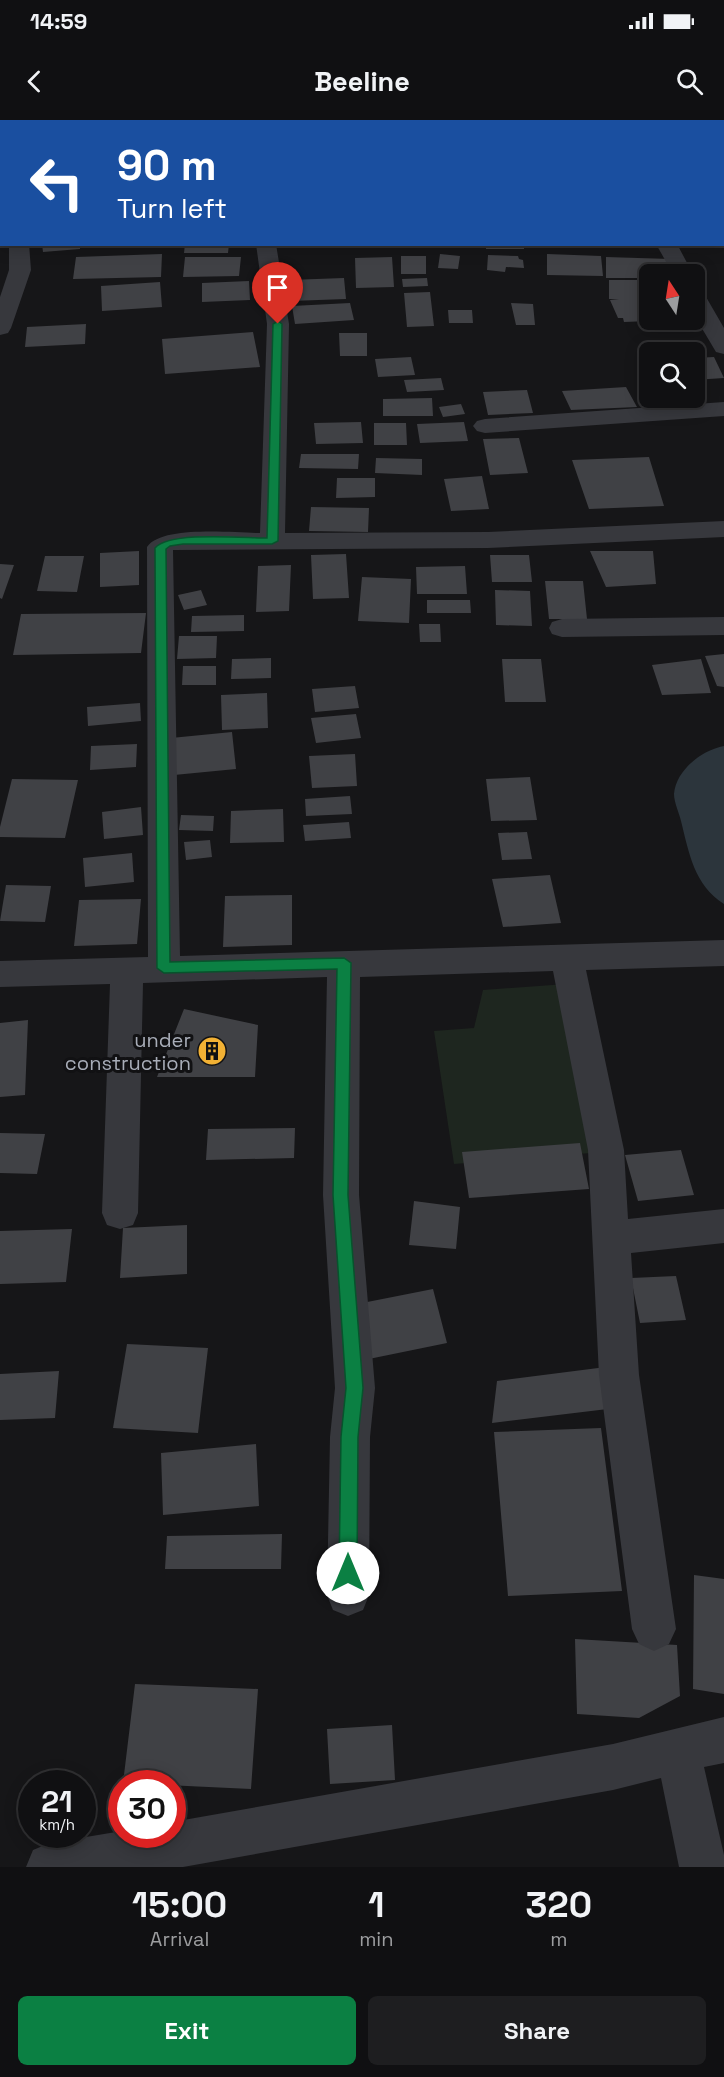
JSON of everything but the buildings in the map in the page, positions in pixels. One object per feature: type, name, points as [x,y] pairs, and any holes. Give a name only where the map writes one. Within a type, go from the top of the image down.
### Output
[{"type":"street","points":[[0,328],[20,270],[19,246]]},
{"type":"street","points":[[266,246],[278,324],[272,541]]},
{"type":"street","points":[[667,246],[677,264]]},
{"type":"street","points":[[705,307],[717,320],[724,347]]},
{"type":"street","points":[[485,426],[724,409]]},
{"type":"street","points":[[164,968],[160,548],[167,543],[183,541],[488,540],[724,529]]},
{"type":"street","points":[[562,628],[724,626]]},
{"type":"street","points":[[0,974],[724,953]]},
{"type":"street","points":[[567,957],[606,1150],[619,1375],[654,1629]]},
{"type":"street","points":[[344,963],[341,1195],[355,1388],[350,1437],[348,1595]]},
{"type":"street","points":[[120,1213],[127,969]]},
{"type":"street","points":[[611,1238],[724,1226]]},
{"type":"street","points":[[50,1867],[613,1767],[724,1740]]},
{"type":"street","points":[[678,1751],[703,1867]]},
{"type":"shaded area","points":[[724,746],[724,904],[706,888],[694,867],[674,794],[680,777],[691,762],[707,752]]},
{"type":"shaded area","points":[[566,984],[603,1152],[454,1164],[434,1031],[474,1028],[483,990]]},
{"type":"place","name":"under construction","points":[[212,1051]]},
{"type":"route","points":[[278,324],[272,541],[183,541],[167,543],[160,548],[164,968],[344,963],[341,1195],[355,1388],[350,1437],[348,1573]]}]
